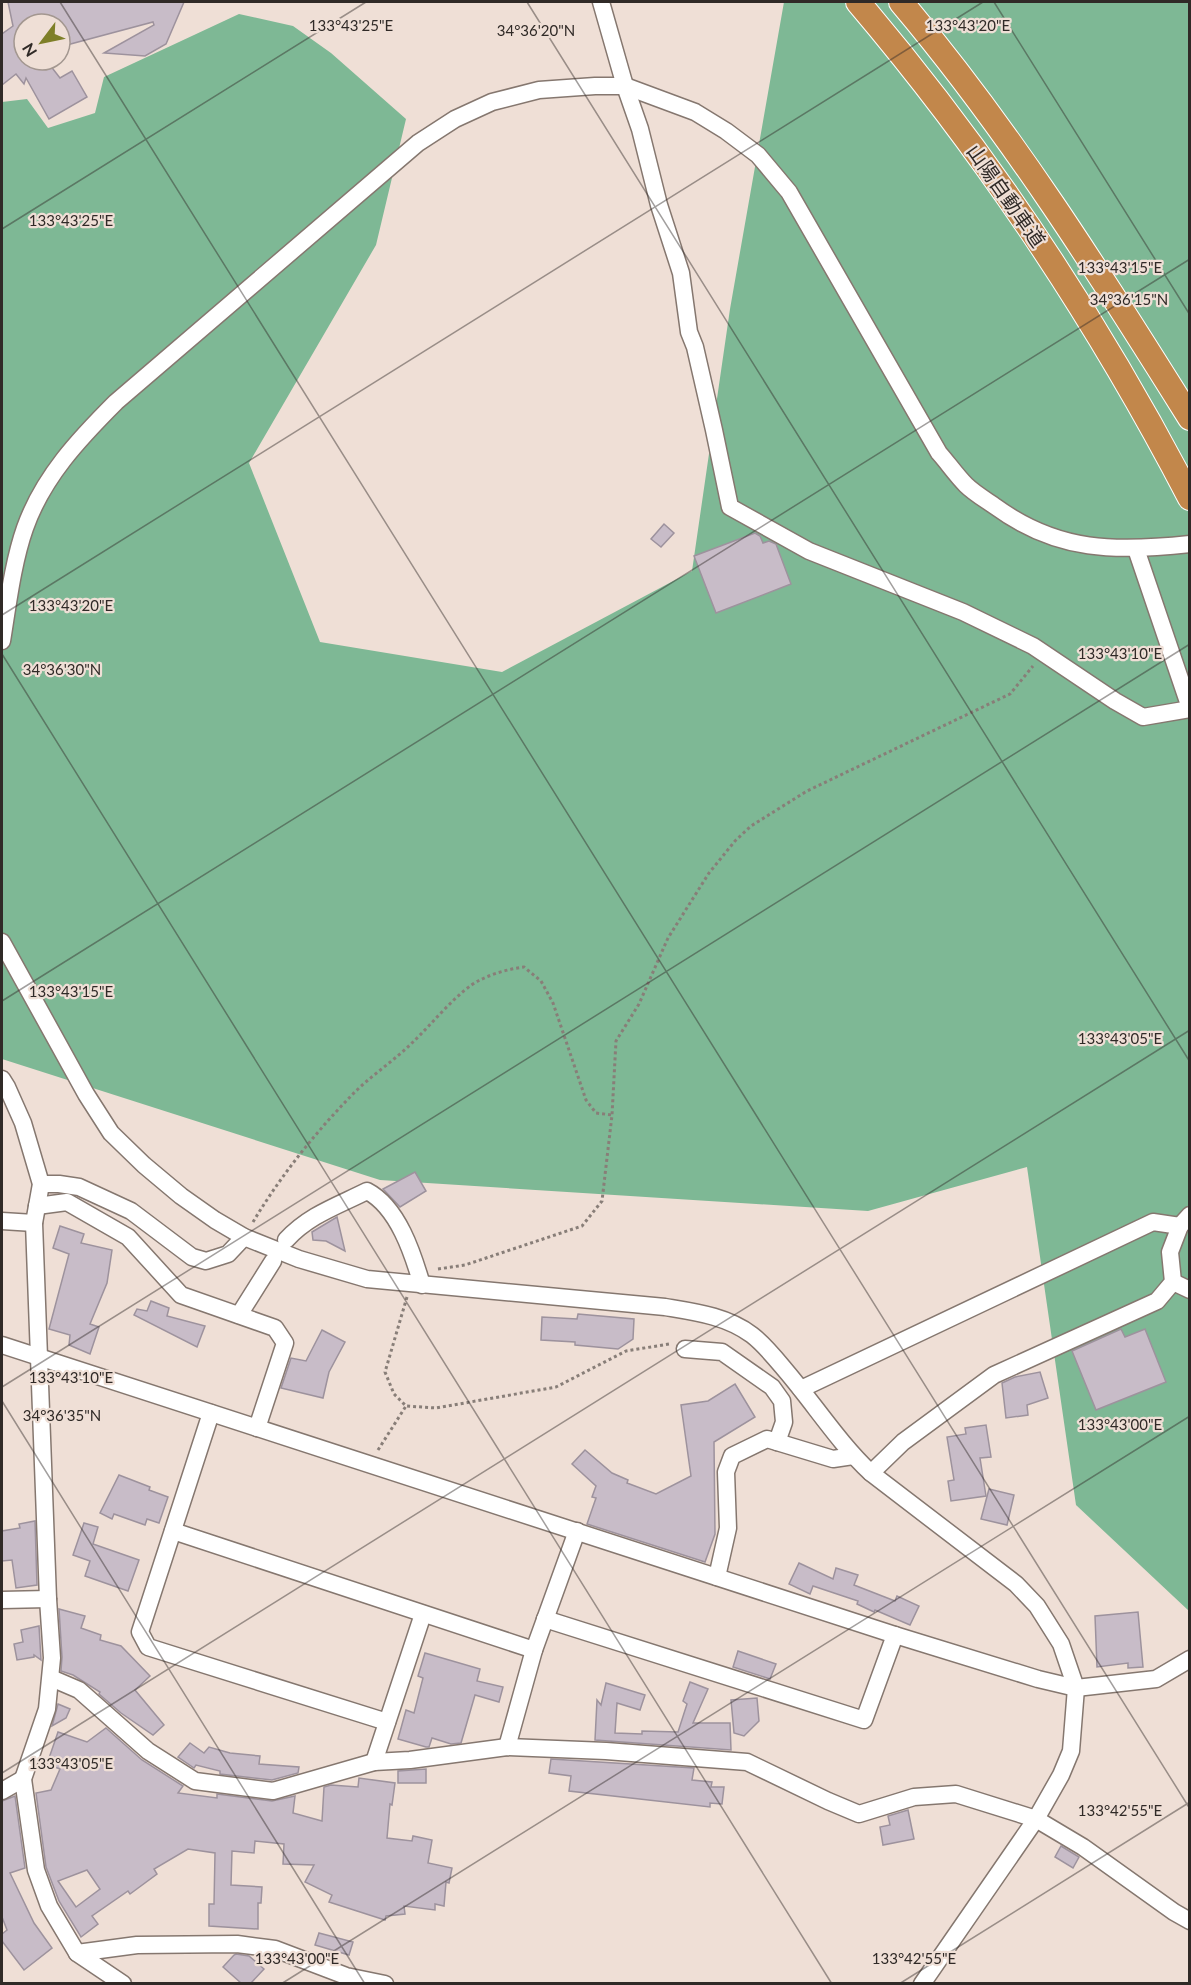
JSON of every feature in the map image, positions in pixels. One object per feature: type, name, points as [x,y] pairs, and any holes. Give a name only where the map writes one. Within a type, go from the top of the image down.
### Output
[{"type":"highway","name":"山陽自動車道","points":[[858,2],[905,57],[982,159],[1062,278],[1162,445],[1190,498]]},
{"type":"highway","name":"山陽自動車道","points":[[901,2],[1009,140],[1099,272],[1190,418]]},
{"type":"street","points":[[601,2],[640,129],[659,206],[681,273],[689,332],[695,347],[730,507],[809,551],[963,612],[1033,646],[1114,701],[1143,717],[1190,709],[1140,549]]},
{"type":"street","points":[[2,640],[25,528],[58,465],[83,435],[117,402],[418,143],[455,119],[492,102],[540,90],[625,86],[695,112],[758,155],[789,192],[939,453],[967,486],[1005,514],[1052,538],[1095,548],[1140,549],[1190,544]]},
{"type":"street","points":[[2,942],[86,1094],[111,1133],[181,1196],[215,1220],[244,1237],[299,1259],[367,1279],[665,1307],[707,1314],[751,1334],[801,1389],[853,1456],[871,1473],[1016,1584],[1037,1606],[1062,1644],[1076,1688],[1071,1751],[1061,1775],[1036,1819],[922,1983]]},
{"type":"street","points":[[2,1079],[24,1123],[41,1184],[34,1222],[52,1658],[47,1709],[23,1779],[36,1870],[49,1906],[77,1953],[123,1983]]},
{"type":"street","points":[[41,1184],[79,1187],[131,1211],[192,1257],[206,1261],[228,1254],[244,1237]]},
{"type":"street","points":[[286,1240],[312,1216],[368,1191],[377,1196],[401,1228],[413,1256],[417,1284]]},
{"type":"street","points":[[37,1206],[67,1202],[128,1237],[181,1295],[275,1328],[285,1343],[257,1428]]},
{"type":"street","points":[[801,1389],[1153,1222],[1185,1220],[1170,1252],[1173,1282],[1157,1301],[994,1375],[903,1442],[871,1473]]},
{"type":"street","points":[[2,1221],[34,1222]]},
{"type":"street","points":[[239,1315],[273,1261]]},
{"type":"street","points":[[1173,1282],[1190,1290]]},
{"type":"street","points":[[2,1345],[895,1635],[1038,1679],[1076,1688],[1156,1678],[1190,1659]]},
{"type":"street","points":[[685,1348],[722,1352],[772,1387],[782,1401],[784,1422],[777,1442]]},
{"type":"street","points":[[211,1413],[140,1632],[148,1647],[387,1722]]},
{"type":"street","points":[[717,1577],[728,1528],[726,1472],[732,1456],[767,1439],[833,1459],[853,1456]]},
{"type":"street","points":[[173,1531],[534,1650]]},
{"type":"street","points":[[507,1747],[534,1650],[577,1531]]},
{"type":"street","points":[[2,1600],[48,1599]]},
{"type":"street","points":[[374,1762],[423,1614]]},
{"type":"street","points":[[545,1619],[864,1720],[895,1635]]},
{"type":"street","points":[[51,1678],[79,1690],[148,1751],[195,1781],[273,1791],[374,1762],[410,1760],[507,1747],[606,1751],[747,1762],[859,1814],[914,1797],[956,1794],[1036,1819],[1083,1847],[1190,1921]]},
{"type":"street","points":[[2,1791],[23,1779]]},
{"type":"street","points":[[77,1953],[137,1945],[237,1944],[274,1949],[346,1976],[386,1983]]},
{"type":"path","points":[[685,1348],[665,1344],[626,1351],[556,1387],[436,1408],[406,1406],[394,1394],[386,1372],[417,1284],[439,1268],[465,1265],[582,1226],[602,1202],[612,1115],[616,1041],[639,1004],[668,938],[709,873],[735,842],[751,826],[807,791],[1010,694],[1043,653]]},
{"type":"path","points":[[244,1237],[266,1201],[307,1146],[352,1095],[412,1043],[478,980],[507,969],[524,968],[541,981],[553,1003],[586,1100],[596,1113],[612,1115]]},
{"type":"path","points":[[368,1464],[406,1406]]},
{"type":"green space","points":[[784,2],[1189,2],[1189,1611],[1076,1505],[1027,1167],[868,1211],[380,1180],[2,1059],[2,102],[27,99],[48,128],[95,113],[104,77],[239,14],[293,26],[331,53],[406,119],[376,245],[249,463],[320,642],[502,672],[692,571],[730,309]]},
{"type":"building","points":[[8,2],[184,2],[166,44],[145,56],[104,53],[154,25],[153,22],[72,44],[72,12],[12,12],[12,21]]},
{"type":"building","points":[[12,27],[12,72],[55,72],[60,78],[72,71],[87,97],[49,119],[26,78],[24,84],[16,74],[2,85],[2,34]]},
{"type":"building","points":[[664,524],[674,533],[661,547],[651,539]]},
{"type":"building","points":[[755,533],[760,536],[763,543],[769,541],[776,544],[791,584],[716,613],[694,556]]},
{"type":"building","points":[[415,1172],[426,1191],[400,1207],[383,1189]]},
{"type":"building","points":[[337,1217],[345,1251],[326,1241],[313,1240],[312,1232]]},
{"type":"building","points":[[60,1226],[84,1234],[81,1243],[112,1250],[107,1283],[90,1324],[99,1327],[90,1354],[69,1345],[70,1335],[49,1329],[69,1254],[53,1248]]},
{"type":"building","points":[[151,1301],[169,1308],[167,1316],[205,1326],[197,1347],[134,1315],[137,1309],[147,1311]]},
{"type":"building","points":[[578,1314],[634,1319],[633,1339],[618,1349],[575,1345],[575,1342],[541,1340],[542,1317],[577,1319]]},
{"type":"building","points":[[1121,1329],[1125,1337],[1145,1329],[1166,1382],[1096,1410],[1072,1351]]},
{"type":"building","points":[[322,1330],[345,1342],[329,1372],[323,1398],[281,1388],[291,1358],[306,1361]]},
{"type":"building","points":[[1040,1372],[1048,1398],[1027,1405],[1028,1415],[1006,1418],[1002,1383],[1015,1377]]},
{"type":"building","points":[[735,1384],[755,1417],[714,1442],[715,1534],[705,1562],[587,1524],[596,1498],[592,1497],[596,1486],[572,1464],[585,1450],[612,1473],[628,1480],[627,1483],[656,1494],[691,1476],[681,1405],[708,1401]]},
{"type":"building","points":[[986,1425],[991,1457],[980,1458],[986,1496],[951,1501],[948,1481],[954,1480],[947,1437],[966,1434],[965,1428]]},
{"type":"building","points":[[119,1475],[168,1497],[159,1523],[147,1519],[145,1525],[114,1514],[112,1519],[100,1513]]},
{"type":"building","points":[[989,1489],[1014,1495],[1007,1525],[981,1519]]},
{"type":"building","points":[[35,1521],[37,1585],[16,1588],[12,1560],[2,1561],[2,1531],[20,1528],[19,1524]]},
{"type":"building","points":[[84,1523],[98,1527],[93,1544],[139,1560],[128,1591],[85,1576],[90,1561],[73,1555]]},
{"type":"building","points":[[799,1563],[833,1579],[836,1568],[858,1575],[854,1585],[895,1601],[897,1596],[919,1606],[910,1625],[875,1610],[874,1612],[857,1604],[858,1601],[813,1586],[810,1594],[789,1584]]},
{"type":"building","points":[[59,1609],[85,1616],[81,1628],[101,1635],[100,1640],[121,1646],[150,1676],[135,1690],[164,1725],[153,1735],[121,1713],[99,1694],[100,1692],[73,1675],[61,1671]]},
{"type":"building","points":[[1138,1612],[1143,1667],[1128,1668],[1128,1663],[1097,1667],[1095,1616]]},
{"type":"building","points":[[39,1626],[41,1660],[34,1655],[34,1657],[17,1660],[14,1644],[23,1642],[21,1630]]},
{"type":"building","points":[[738,1651],[776,1664],[770,1679],[733,1667]]},
{"type":"building","points":[[425,1653],[480,1669],[477,1681],[503,1687],[499,1702],[475,1695],[461,1743],[451,1744],[432,1738],[429,1747],[426,1747],[398,1739],[406,1710],[414,1713],[423,1678],[418,1676]]},
{"type":"building","points":[[690,1682],[708,1689],[693,1723],[730,1723],[731,1750],[595,1740],[597,1700],[601,1705],[606,1683],[645,1695],[640,1710],[617,1703],[615,1733],[642,1734],[642,1731],[678,1732],[687,1704],[683,1701]]},
{"type":"building","points":[[757,1698],[759,1721],[744,1736],[734,1733],[731,1700]]},
{"type":"building","points":[[58,1704],[70,1709],[66,1718],[52,1726]]},
{"type":"building","points":[[106,1728],[142,1760],[183,1786],[178,1793],[217,1798],[217,1794],[272,1801],[295,1796],[293,1813],[322,1821],[324,1787],[331,1785],[358,1787],[359,1778],[395,1783],[392,1805],[390,1804],[387,1838],[412,1841],[413,1836],[432,1840],[428,1863],[452,1868],[449,1883],[446,1882],[444,1906],[435,1904],[435,1910],[404,1906],[405,1914],[386,1916],[385,1920],[329,1902],[332,1895],[305,1882],[314,1865],[283,1864],[284,1844],[255,1841],[254,1853],[232,1851],[231,1885],[262,1887],[261,1903],[258,1903],[258,1929],[209,1926],[209,1904],[214,1904],[215,1853],[188,1849],[154,1869],[157,1874],[130,1894],[128,1891],[92,1916],[98,1924],[81,1937],[59,1901],[46,1867],[36,1793],[51,1790],[60,1769],[47,1764],[58,1732],[87,1742]],"holes":[[[87,1870],[100,1889],[76,1907],[58,1881]]]},
{"type":"building","points":[[190,1743],[204,1753],[209,1747],[230,1753],[260,1756],[259,1764],[299,1767],[298,1773],[272,1780],[220,1774],[220,1771],[196,1765],[194,1768],[178,1757]]},
{"type":"building","points":[[551,1759],[694,1768],[692,1780],[712,1782],[711,1787],[724,1787],[722,1804],[710,1803],[710,1807],[569,1791],[571,1776],[549,1773]]},
{"type":"building","points":[[426,1769],[426,1783],[398,1783],[398,1771]]},
{"type":"building","points":[[15,1796],[25,1868],[10,1873],[34,1923],[52,1948],[24,1970],[2,1941],[2,1934],[7,1930],[2,1917],[2,1801]]},
{"type":"building","points":[[908,1810],[914,1839],[883,1845],[880,1827],[890,1825],[888,1816]]},
{"type":"building","points":[[1061,1846],[1079,1857],[1073,1868],[1055,1857]]},
{"type":"building","points":[[319,1933],[353,1942],[349,1955],[315,1945]]},
{"type":"building","points":[[236,1954],[249,1956],[264,1969],[251,1983],[241,1983],[223,1967]]}]
